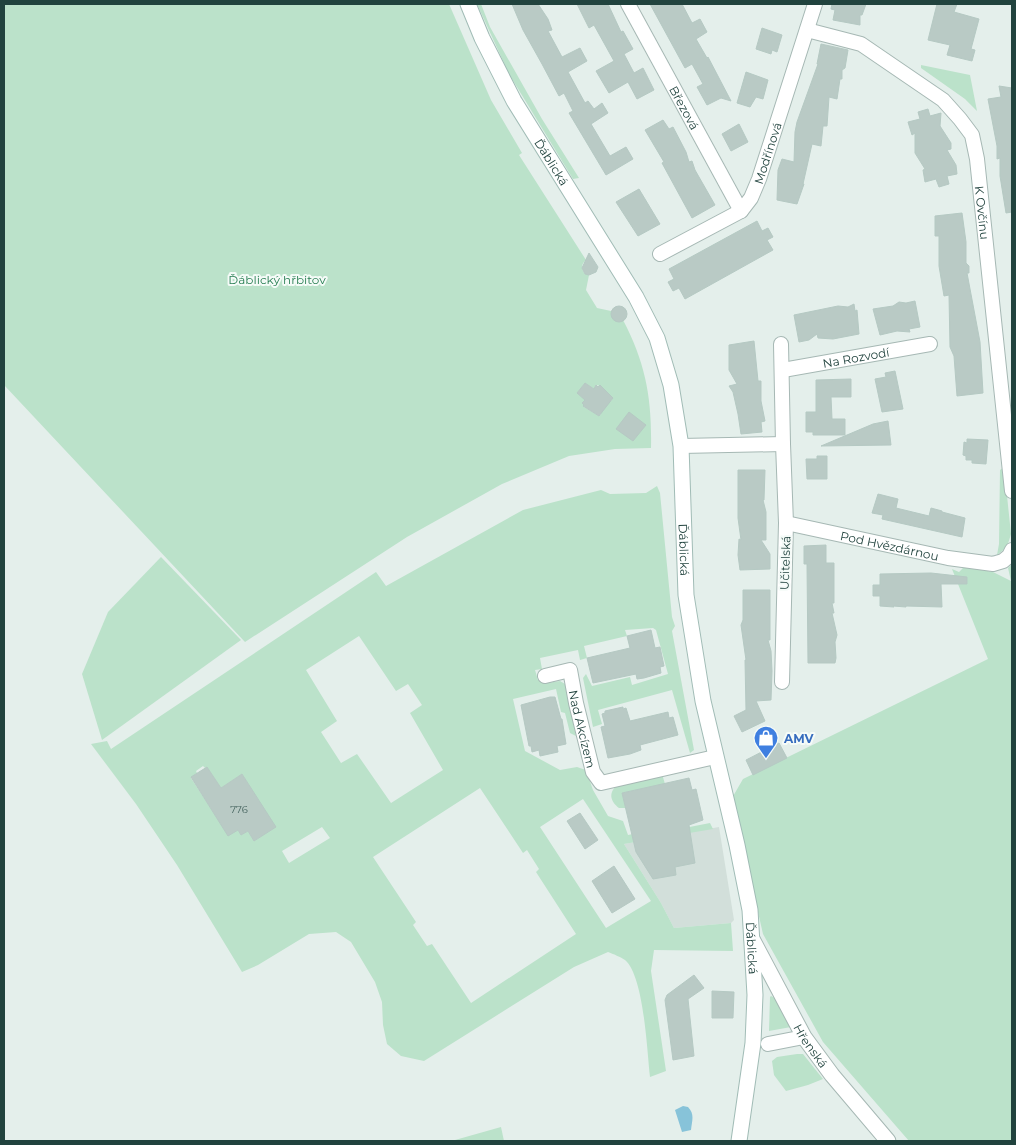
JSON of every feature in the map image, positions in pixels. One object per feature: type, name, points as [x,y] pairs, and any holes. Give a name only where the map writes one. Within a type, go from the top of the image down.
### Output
[{"type":"main road","name":"Ďáblická","points":[[468,4],[482,38],[514,101],[636,297],[657,338],[671,386],[681,446],[686,595],[703,701],[750,910],[755,995],[753,1043],[739,1141]]},
{"type":"main road","name":"Hřenská","points":[[752,939],[804,1037],[832,1075],[888,1141]]},
{"type":"street","name":"Březová","points":[[628,4],[741,211]]},
{"type":"street","name":"Modřínová","points":[[741,211],[750,198],[758,179],[815,4]]},
{"type":"street","name":"K Ovčínu","points":[[807,30],[861,44],[942,100],[972,135],[977,159],[1012,490]]},
{"type":"street","points":[[660,254],[741,211]]},
{"type":"street","name":"Učitelská","points":[[781,344],[786,523],[782,682]]},
{"type":"street","name":"Na Rozvodí","points":[[783,370],[930,344]]},
{"type":"street","points":[[681,446],[783,444]]},
{"type":"street","name":"Pod Hvězdárnou","points":[[786,523],[948,558],[993,564],[1009,556],[1012,550]]},
{"type":"street","name":"Nad Akcízem","points":[[546,676],[570,670],[593,772],[602,783],[715,757]]},
{"type":"street","points":[[768,1044],[804,1037]]},
{"type":"shaded area","points":[[719,827],[734,920],[731,923],[674,928],[661,903],[624,844]]},
{"type":"green space","name":"Ďáblický hřbitov","points":[[4,4],[449,4],[491,100],[522,153],[519,155],[586,260],[582,267],[585,274],[589,275],[586,290],[597,308],[611,311],[612,318],[615,321],[623,320],[631,336],[642,367],[649,398],[651,448],[615,449],[569,456],[502,484],[407,537],[245,642],[4,385]],"holes":[[[585,383],[596,390],[596,385],[600,386],[613,398],[611,401],[609,399],[599,412],[601,414],[599,416],[584,407],[583,403],[587,401],[577,393]]]},
{"type":"green space","points":[[477,4],[481,4],[490,27],[542,119],[579,178],[573,179],[509,74]]},
{"type":"green space","points":[[921,65],[970,75],[977,111],[965,99],[921,68]]},
{"type":"green space","points":[[1004,467],[1011,534],[1007,547],[997,555],[999,544],[1000,470]]},
{"type":"green space","points":[[657,486],[660,493],[672,617],[675,626],[672,631],[694,750],[690,753],[672,690],[598,710],[602,724],[593,727],[583,678],[586,674],[592,686],[630,677],[632,685],[668,674],[656,630],[653,628],[625,630],[627,636],[584,646],[587,658],[580,660],[578,650],[540,658],[542,669],[535,670],[538,680],[545,680],[547,683],[560,681],[565,684],[576,736],[570,733],[565,713],[561,712],[556,689],[513,699],[525,751],[560,770],[577,767],[586,770],[593,790],[608,816],[623,821],[628,835],[668,827],[669,831],[710,823],[713,829],[624,844],[661,903],[674,928],[731,923],[733,951],[654,950],[651,971],[666,1071],[650,1077],[644,1015],[636,981],[625,960],[608,952],[574,967],[424,1061],[401,1056],[387,1044],[383,1025],[382,1002],[375,982],[351,942],[336,932],[309,934],[258,965],[242,972],[177,865],[136,804],[91,744],[107,741],[111,749],[376,572],[386,586],[523,510],[601,490],[610,494],[646,493]],"holes":[[[359,636],[396,691],[408,684],[422,705],[410,713],[443,770],[391,803],[357,754],[341,763],[321,732],[337,721],[306,670]],[[203,766],[207,767],[221,788],[242,774],[275,827],[254,841],[248,831],[241,835],[238,830],[228,835],[191,778],[197,773],[196,771]],[[480,788],[523,853],[527,850],[539,869],[536,872],[576,934],[471,1003],[432,944],[427,946],[413,925],[416,922],[373,857]],[[583,799],[651,901],[606,928],[540,827]],[[322,827],[330,838],[289,863],[282,851]]]},
{"type":"green space","points":[[161,557],[241,640],[102,740],[82,674],[108,612]]},
{"type":"green space","points":[[1012,564],[1012,1141],[909,1141],[823,1042],[763,934],[732,798],[743,779],[988,659],[952,569],[959,572],[964,567],[993,572],[1011,581],[1008,568]]},
{"type":"green space","points":[[662,774],[665,784],[622,793],[626,808],[619,808],[612,799],[613,791],[618,785]]},
{"type":"green space","points":[[771,996],[775,998],[791,1027],[769,1031]]},
{"type":"green space","points":[[803,1054],[823,1079],[786,1091],[774,1075],[772,1061],[777,1057]]},
{"type":"green space","points":[[501,1127],[504,1141],[453,1141],[455,1140]]},
{"type":"water","points":[[683,1106],[688,1107],[692,1112],[692,1118],[691,1130],[682,1132],[675,1110]]},
{"type":"building","points":[[512,4],[538,4],[548,19],[552,30],[548,31],[562,57],[580,48],[587,61],[568,72],[585,103],[588,101],[594,109],[602,103],[608,113],[591,124],[610,156],[626,147],[633,159],[606,175],[569,113],[573,111],[564,93],[559,96],[523,30]]},
{"type":"building","points":[[577,4],[608,4],[621,32],[623,31],[633,49],[624,54],[634,73],[643,68],[654,90],[637,99],[628,82],[609,93],[596,71],[614,61],[594,25],[589,28]]},
{"type":"building","points":[[650,4],[682,4],[692,23],[700,19],[707,32],[696,39],[708,57],[731,101],[721,98],[707,105],[697,87],[703,84],[692,64],[685,68]]},
{"type":"building","points":[[832,4],[866,4],[862,15],[860,15],[860,25],[833,20],[835,10],[831,9]]},
{"type":"building","points":[[937,4],[957,4],[954,12],[979,19],[971,49],[975,50],[972,61],[947,55],[950,45],[928,40]]},
{"type":"building","points":[[762,28],[782,35],[777,52],[772,50],[771,54],[756,49]]},
{"type":"building","points":[[821,44],[848,50],[837,99],[829,97],[827,126],[823,126],[821,146],[812,144],[804,184],[797,204],[777,200],[778,170],[782,159],[794,162],[797,122],[818,64]]},
{"type":"building","points":[[746,72],[768,80],[763,99],[756,97],[750,107],[737,103]]},
{"type":"building","points":[[999,86],[1012,88],[1012,212],[1006,213],[1000,176],[1000,158],[997,159],[997,146],[988,99],[1001,97]]},
{"type":"building","points":[[928,109],[930,116],[941,113],[940,126],[951,143],[951,149],[947,150],[956,165],[957,174],[947,176],[949,184],[939,187],[936,179],[925,182],[923,170],[925,169],[915,153],[915,133],[912,135],[908,122],[920,119],[918,112]]},
{"type":"building","points":[[663,120],[669,129],[673,127],[689,162],[692,161],[695,170],[715,205],[692,218],[662,163],[664,162],[645,130]]},
{"type":"building","points":[[739,124],[748,142],[731,151],[722,134]]},
{"type":"building","points":[[639,189],[660,224],[638,236],[616,202]]},
{"type":"building","points":[[962,213],[966,242],[966,263],[969,266],[969,273],[967,273],[980,342],[983,393],[957,396],[954,356],[950,347],[949,295],[944,296],[939,266],[939,236],[935,236],[935,216]]},
{"type":"building","points":[[757,221],[762,231],[768,228],[773,237],[767,240],[773,250],[685,299],[679,288],[673,291],[668,282],[674,279],[669,269]]},
{"type":"building","points":[[589,253],[598,267],[596,272],[589,275],[585,274],[582,268]]},
{"type":"building","points":[[915,301],[920,327],[909,329],[910,332],[897,331],[880,335],[873,309],[893,306],[899,302]]},
{"type":"building","points":[[854,304],[855,311],[857,310],[859,334],[833,339],[818,338],[817,334],[809,340],[799,342],[794,315],[838,306],[848,307]]},
{"type":"building","points":[[619,306],[627,314],[619,322],[611,314]]},
{"type":"building","points":[[754,341],[765,421],[761,422],[762,432],[741,434],[733,392],[729,386],[737,384],[729,370],[729,345]]},
{"type":"building","points":[[895,371],[903,409],[882,412],[875,379],[886,377],[885,373]]},
{"type":"building","points":[[851,379],[851,397],[831,397],[832,419],[845,419],[845,435],[813,435],[813,432],[806,432],[806,412],[816,412],[816,380]]},
{"type":"building","points":[[585,383],[594,389],[596,385],[598,387],[600,385],[613,398],[599,416],[583,406],[582,403],[585,400],[577,393]]},
{"type":"building","points":[[629,412],[646,425],[633,441],[616,429]]},
{"type":"building","points":[[888,421],[891,445],[821,446],[873,424]]},
{"type":"building","points":[[967,439],[988,440],[986,464],[972,463],[972,460],[966,460],[966,456],[963,455],[964,442],[967,443]]},
{"type":"building","points":[[817,456],[827,456],[827,479],[807,479],[806,459],[817,459]]},
{"type":"building","points":[[738,470],[765,470],[763,500],[766,512],[766,540],[761,540],[770,554],[770,569],[740,570],[738,555],[739,539],[741,540],[738,518]]},
{"type":"building","points":[[878,494],[898,499],[896,508],[929,516],[931,508],[965,518],[962,537],[882,519],[883,515],[872,513]]},
{"type":"building","points":[[826,545],[826,563],[834,563],[834,603],[832,603],[834,613],[832,613],[837,635],[835,642],[836,658],[835,663],[808,663],[807,564],[804,564],[804,546]]},
{"type":"building","points":[[931,573],[967,577],[967,584],[941,584],[942,607],[880,606],[880,596],[873,596],[873,585],[880,585],[880,574]]},
{"type":"building","points":[[743,590],[770,590],[770,640],[768,640],[771,651],[772,671],[771,700],[756,701],[765,721],[742,732],[734,716],[746,710],[746,660],[741,625],[743,620]]},
{"type":"building","points":[[651,630],[655,648],[660,647],[664,666],[660,667],[661,673],[637,679],[636,674],[593,683],[587,658],[630,648],[627,636]]},
{"type":"building","points":[[555,697],[562,719],[566,744],[557,746],[558,752],[540,756],[539,750],[532,752],[531,746],[529,746],[521,705]]},
{"type":"building","points":[[623,707],[623,709],[626,708],[630,721],[668,712],[669,718],[673,717],[678,735],[640,745],[641,750],[630,754],[608,758],[601,727],[605,726],[602,714],[605,711]]},
{"type":"building","name":"AMV","points":[[779,743],[787,758],[753,775],[746,760]]},
{"type":"building","points":[[207,767],[221,788],[242,774],[276,827],[254,841],[248,831],[241,835],[238,830],[228,836],[191,777]]},
{"type":"building","points":[[689,778],[692,790],[696,789],[703,820],[689,825],[695,863],[675,867],[676,875],[653,879],[636,852],[622,793]]},
{"type":"building","points":[[580,813],[598,840],[585,849],[567,821]]},
{"type":"building","points":[[614,866],[635,899],[612,913],[592,881]]},
{"type":"building","points":[[694,975],[704,988],[688,999],[694,1056],[673,1060],[665,1000],[667,995]]},
{"type":"building","points":[[712,991],[734,992],[733,1018],[712,1018]]},
{"type":"place","name":"AMV","points":[[766,759]]}]
